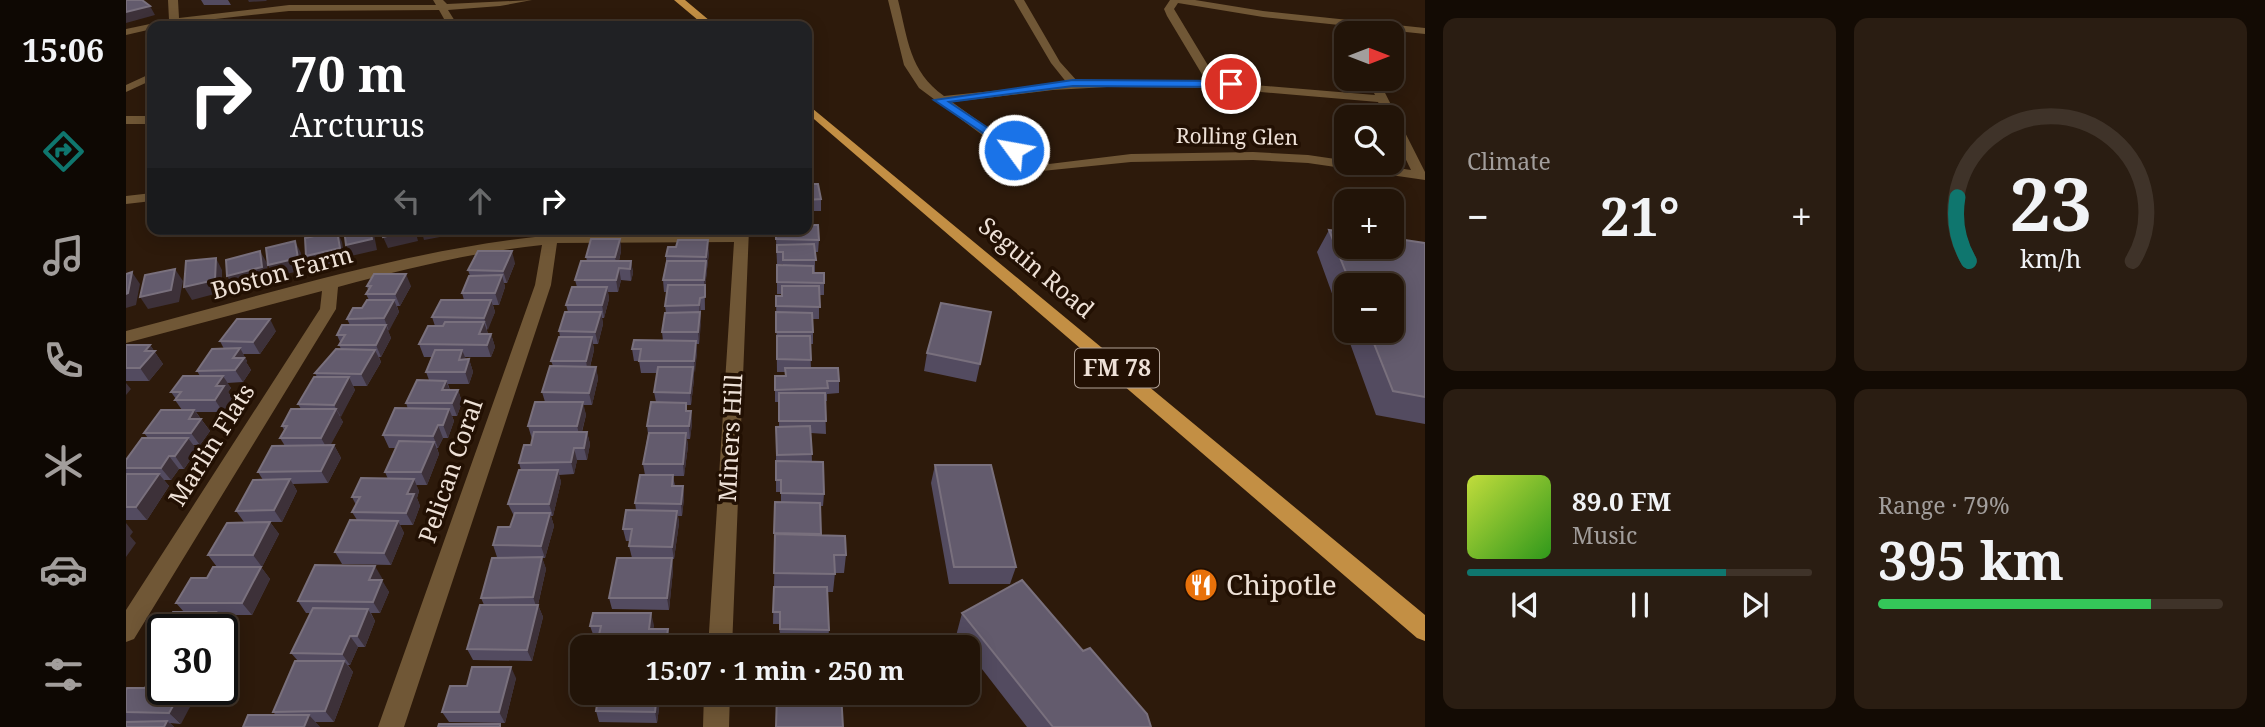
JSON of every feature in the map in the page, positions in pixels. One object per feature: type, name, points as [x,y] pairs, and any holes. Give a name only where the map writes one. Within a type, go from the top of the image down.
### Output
[{"type":"main road","points":[[679,0],[704,21]]},
{"type":"main road","name":"Seguin Road","points":[[812,111],[1425,630]]},
{"type":"street","points":[[173,0],[174,21],[281,8],[527,0]]},
{"type":"street","points":[[893,0],[909,65],[923,86],[939,100],[1073,83],[1213,83],[1383,99]]},
{"type":"street","points":[[1018,0],[1056,63],[1073,83]]},
{"type":"street","points":[[1213,83],[1172,16],[1169,9],[1176,0],[1334,26]]},
{"type":"street","points":[[440,4],[450,21]]},
{"type":"street","points":[[126,32],[147,27]]},
{"type":"street","points":[[1404,30],[1425,31]]},
{"type":"street","points":[[126,89],[147,78]]},
{"type":"street","points":[[1379,91],[1423,176]]},
{"type":"street","name":"Rolling Glen","points":[[939,100],[997,140],[1047,167],[1131,158],[1253,156],[1308,159],[1423,176]]},
{"type":"street","points":[[126,120],[147,120]]},
{"type":"street","points":[[126,200],[147,198]]},
{"type":"street","name":"Boston Farm","points":[[126,337],[466,250],[547,235]]},
{"type":"street","name":"Pelican Coral","points":[[391,727],[542,285],[552,235]]},
{"type":"street","name":"Miners Hill","points":[[721,635],[742,235]]},
{"type":"street","name":"Marlin Flats","points":[[126,631],[328,309],[330,284]]},
{"type":"street","points":[[716,727],[717,705]]},
{"type":"building","points":[[126,0],[142,0],[150,6],[126,12]]},
{"type":"building","points":[[812,184],[818,184],[821,199],[812,200]]},
{"type":"building","points":[[812,225],[818,225],[819,240],[776,239],[776,235],[812,235]]},
{"type":"building","points":[[338,235],[340,248],[306,256],[305,238]]},
{"type":"building","points":[[345,235],[371,235],[372,239],[346,245]]},
{"type":"building","points":[[591,239],[620,239],[615,257],[586,257]]},
{"type":"building","points":[[678,240],[708,240],[706,257],[666,256],[668,247],[676,247]]},
{"type":"building","points":[[1404,240],[1425,243],[1425,397],[1393,391],[1374,343],[1404,343],[1404,273],[1346,273],[1341,259],[1404,259]]},
{"type":"building","points":[[295,241],[298,258],[268,265],[266,248]]},
{"type":"building","points":[[814,244],[816,260],[783,260],[783,252],[777,252],[777,245]]},
{"type":"building","points":[[260,251],[262,267],[227,276],[226,260]]},
{"type":"building","points":[[478,251],[512,251],[503,271],[468,270]]},
{"type":"building","points":[[216,258],[215,280],[184,287],[186,261]]},
{"type":"building","points":[[581,261],[631,261],[630,269],[619,268],[616,280],[575,280]]},
{"type":"building","points":[[667,261],[706,261],[704,280],[663,280]]},
{"type":"building","points":[[777,265],[813,266],[813,273],[824,273],[824,283],[777,282]]},
{"type":"building","points":[[175,269],[171,290],[140,297],[145,275]]},
{"type":"building","points":[[132,272],[128,293],[126,294],[126,274]]},
{"type":"building","points":[[374,274],[406,274],[395,294],[366,294]]},
{"type":"building","points":[[502,275],[495,293],[462,293],[469,276]]},
{"type":"building","points":[[668,285],[705,285],[705,297],[700,298],[699,305],[665,306]]},
{"type":"building","points":[[782,286],[819,286],[820,307],[776,306],[776,296],[782,296]]},
{"type":"building","points":[[572,287],[607,287],[602,305],[566,305]]},
{"type":"building","points":[[367,300],[394,300],[384,318],[347,319],[353,308],[362,308]]},
{"type":"building","points":[[441,300],[491,300],[484,318],[432,317]]},
{"type":"building","points":[[941,303],[991,312],[980,364],[927,353]]},
{"type":"building","points":[[565,312],[601,312],[595,332],[559,331]]},
{"type":"building","points":[[700,312],[698,332],[662,332],[665,313]]},
{"type":"building","points":[[776,312],[812,313],[813,332],[776,332]]},
{"type":"building","points":[[237,319],[270,319],[253,342],[220,341]]},
{"type":"building","points":[[445,322],[484,322],[479,334],[491,334],[487,345],[419,344],[428,326],[443,326]]},
{"type":"building","points":[[342,325],[386,325],[376,345],[339,345],[345,335],[337,335]]},
{"type":"building","points":[[777,336],[810,336],[811,360],[777,359]]},
{"type":"building","points":[[559,337],[592,337],[586,361],[551,361]]},
{"type":"building","points":[[634,340],[696,341],[694,361],[639,361],[641,349],[632,349]]},
{"type":"building","points":[[126,345],[150,345],[145,351],[155,351],[140,368],[126,368]]},
{"type":"building","points":[[240,348],[233,358],[244,358],[235,370],[197,371],[212,349]]},
{"type":"building","points":[[336,349],[375,350],[361,374],[315,373]]},
{"type":"building","points":[[435,350],[462,350],[459,360],[469,359],[465,372],[426,372]]},
{"type":"building","points":[[550,366],[596,367],[589,393],[542,392]]},
{"type":"building","points":[[658,367],[693,367],[690,393],[654,392]]},
{"type":"building","points":[[785,368],[838,368],[839,381],[827,381],[828,388],[775,390],[775,376],[786,376]]},
{"type":"building","points":[[183,376],[223,376],[216,386],[224,386],[215,400],[175,400],[181,392],[171,392]]},
{"type":"building","points":[[314,377],[349,377],[334,405],[298,404]]},
{"type":"building","points":[[417,380],[446,381],[442,390],[458,390],[452,403],[406,403]]},
{"type":"building","points":[[779,393],[825,393],[826,421],[779,421]]},
{"type":"building","points":[[535,402],[583,402],[577,426],[528,426]]},
{"type":"building","points":[[651,402],[686,403],[686,411],[691,411],[689,426],[647,426]]},
{"type":"building","points":[[395,408],[449,409],[443,425],[438,425],[433,436],[383,435]]},
{"type":"building","points":[[291,409],[336,409],[321,438],[280,438],[287,426],[282,426]]},
{"type":"building","points":[[161,410],[194,410],[189,419],[201,419],[191,433],[144,433]]},
{"type":"building","points":[[810,426],[812,454],[777,455],[776,427]]},
{"type":"building","points":[[534,432],[587,432],[584,448],[574,448],[571,462],[519,463],[524,445],[531,445]]},
{"type":"building","points":[[649,433],[686,433],[683,464],[643,464]]},
{"type":"building","points":[[142,438],[188,438],[175,456],[169,456],[161,468],[126,468],[126,460]]},
{"type":"building","points":[[399,441],[434,442],[421,472],[385,472]]},
{"type":"building","points":[[334,445],[321,471],[258,472],[272,446]]},
{"type":"building","points":[[776,461],[823,462],[824,494],[781,493],[781,480],[776,480]]},
{"type":"building","points":[[935,465],[991,465],[1016,567],[954,567]]},
{"type":"building","points":[[519,470],[558,470],[549,504],[508,504]]},
{"type":"building","points":[[126,474],[159,474],[136,507],[126,507]]},
{"type":"building","points":[[640,475],[673,475],[672,486],[683,486],[681,504],[635,503]]},
{"type":"building","points":[[361,478],[414,479],[407,494],[414,494],[406,513],[352,512],[360,497],[352,497]]},
{"type":"building","points":[[290,479],[274,510],[236,511],[253,480]]},
{"type":"building","points":[[775,502],[820,503],[821,534],[774,533]]},
{"type":"building","points":[[626,510],[677,511],[672,547],[629,546],[632,529],[623,529]]},
{"type":"building","points":[[515,513],[550,513],[541,546],[493,545],[498,527],[510,527]]},
{"type":"building","points":[[350,520],[398,521],[384,553],[335,552]]},
{"type":"building","points":[[270,522],[253,555],[208,555],[227,523]]},
{"type":"building","points":[[775,534],[845,536],[846,555],[834,555],[835,574],[774,573]]},
{"type":"building","points":[[542,557],[533,597],[481,598],[492,558]]},
{"type":"building","points":[[617,558],[672,558],[667,598],[609,598]]},
{"type":"building","points":[[315,565],[375,566],[369,580],[382,580],[373,602],[298,601]]},
{"type":"building","points":[[213,567],[261,567],[242,603],[176,603],[191,578],[207,578]]},
{"type":"building","points":[[1022,580],[1083,651],[1090,648],[1147,714],[1151,727],[1053,727],[962,613]]},
{"type":"building","points":[[774,587],[827,587],[829,630],[780,629],[780,612],[773,612]]},
{"type":"building","points":[[480,605],[538,605],[527,650],[467,649]]},
{"type":"building","points":[[313,608],[368,609],[357,636],[350,636],[342,654],[291,653]]},
{"type":"building","points":[[173,612],[216,612],[215,614],[172,614]]},
{"type":"building","points":[[593,613],[651,613],[649,629],[668,629],[667,635],[599,635],[601,626],[590,626]]},
{"type":"building","points":[[295,661],[344,661],[325,711],[273,712]]},
{"type":"building","points":[[472,667],[511,667],[499,712],[442,712],[450,686],[467,686]]},
{"type":"building","points":[[147,684],[147,705],[174,705],[169,713],[126,712],[127,688],[145,688]]},
{"type":"building","points":[[597,705],[656,705],[655,712],[596,711]]},
{"type":"building","points":[[777,705],[842,705],[843,727],[776,727]]},
{"type":"building","points":[[248,715],[309,715],[304,727],[243,727]]},
{"type":"building","points":[[167,721],[164,727],[126,727],[126,722]]},
{"type":"building","points":[[439,724],[500,724],[500,727],[438,727]]},
{"type":"place","name":"Chipotle","points":[[1201,585]]},
{"type":"route","points":[[1014,150],[939,100],[1073,83],[1174,81],[1231,84]]}]
